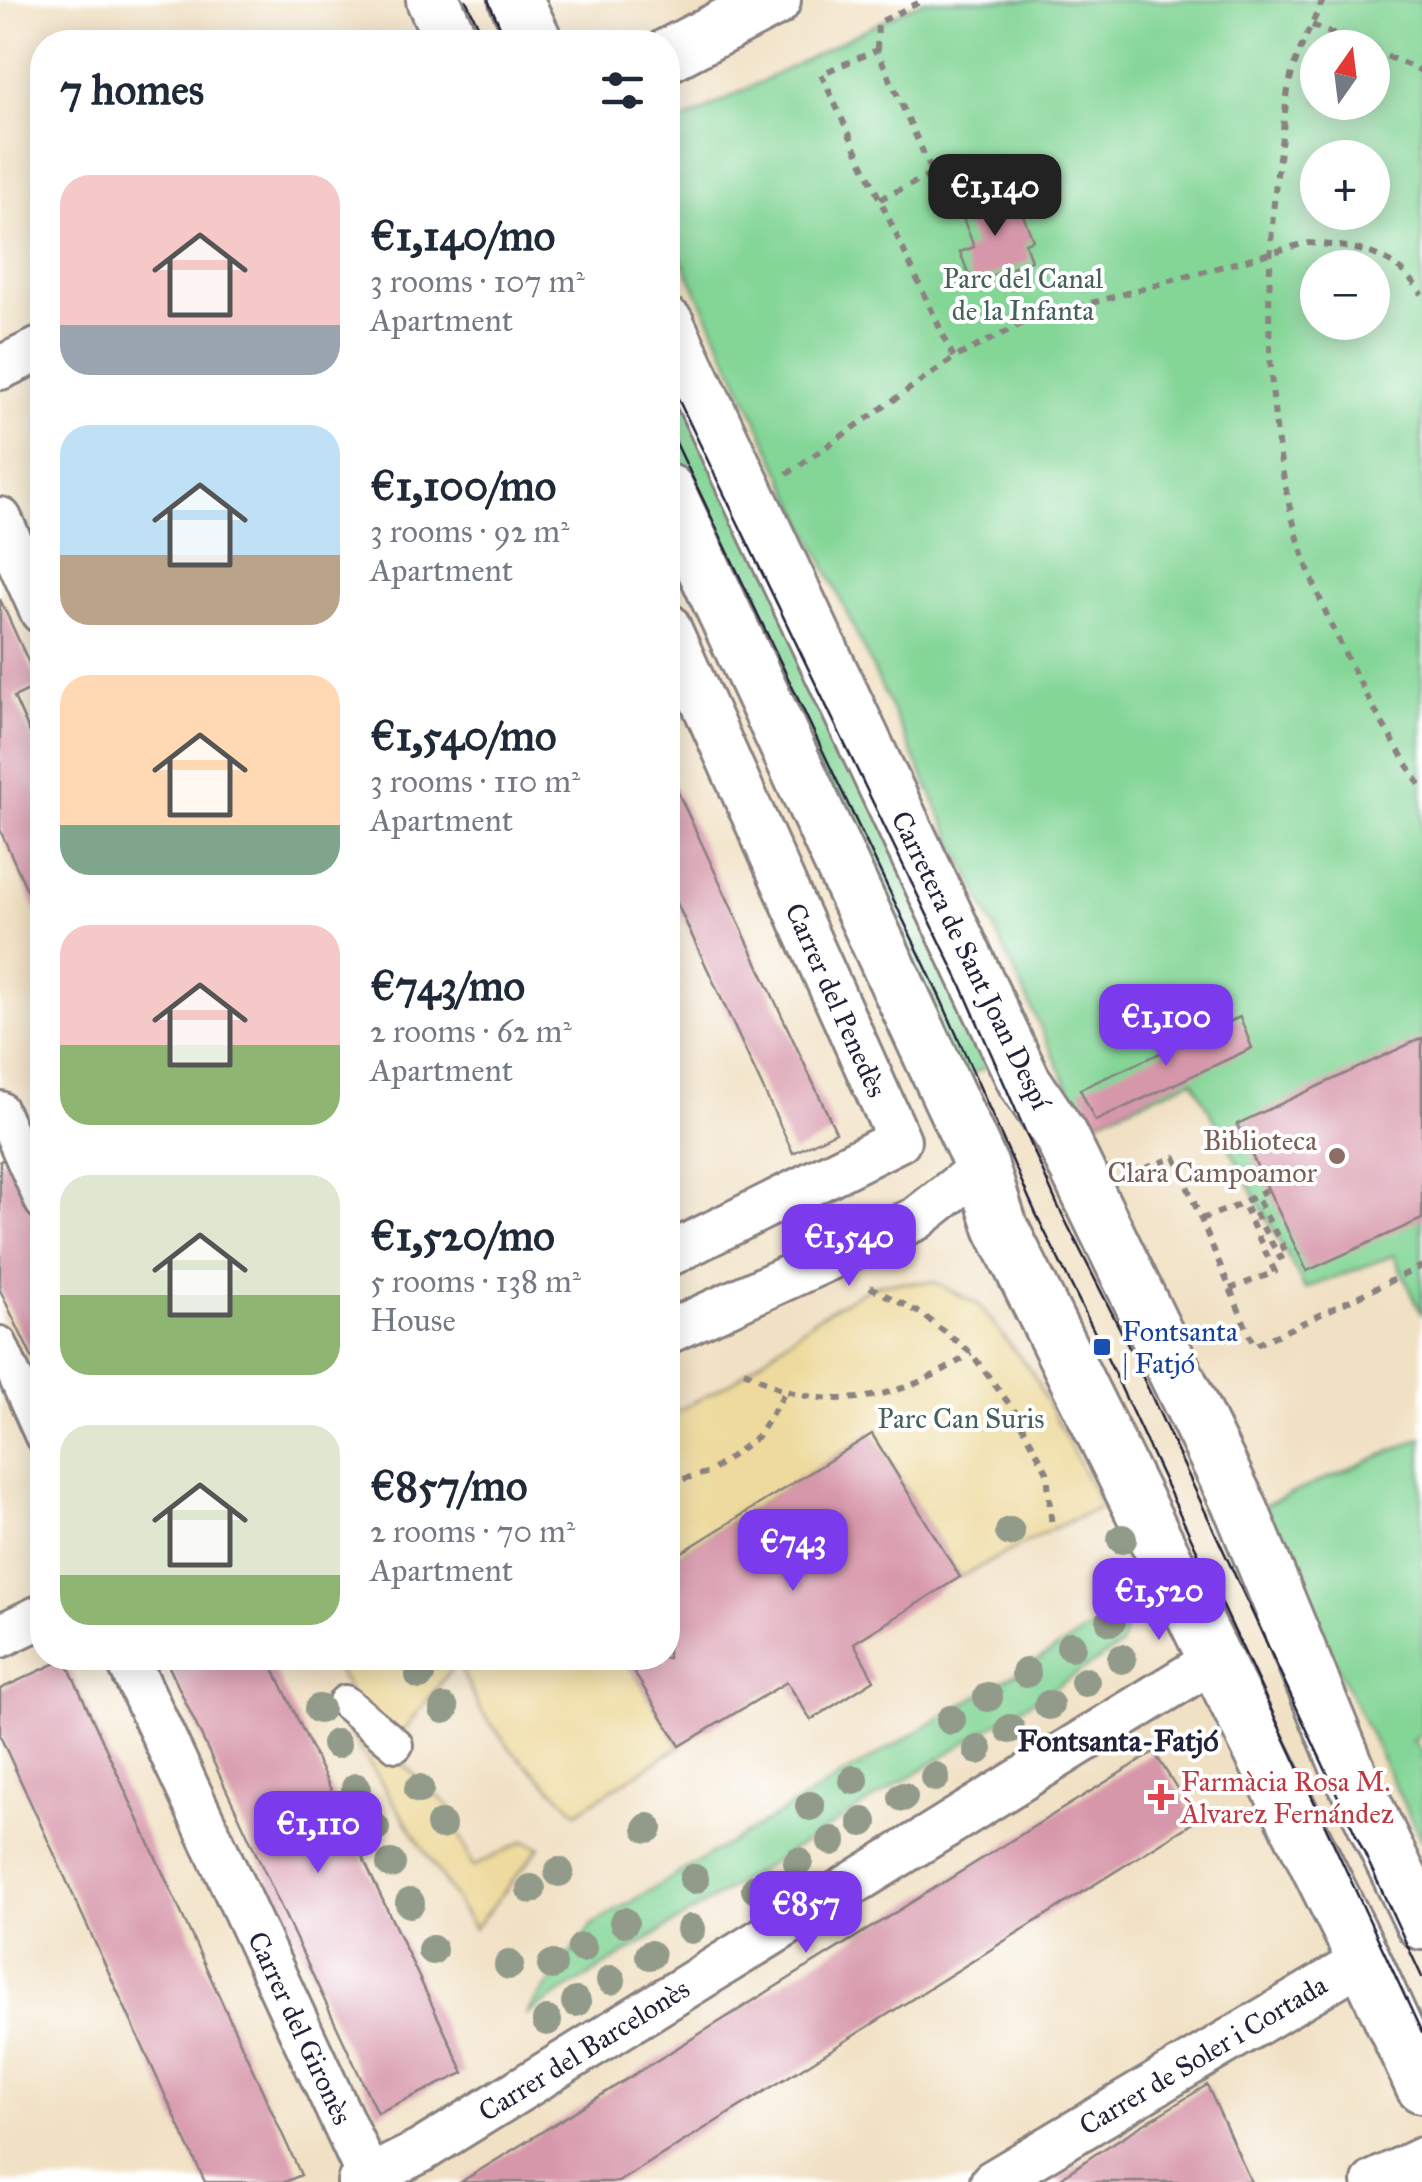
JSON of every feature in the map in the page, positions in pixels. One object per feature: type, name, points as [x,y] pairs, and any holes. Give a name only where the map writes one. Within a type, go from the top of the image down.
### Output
[{"type":"street","points":[[433,0],[447,30]]},
{"type":"street","points":[[516,0],[530,30]]},
{"type":"street","points":[[680,49],[774,0]]},
{"type":"street","name":"Carretera de Sant Joan Despí","points":[[680,350],[1024,1081],[1060,1136],[1242,1511],[1349,1771],[1422,1923]]},
{"type":"street","points":[[0,368],[30,354]]},
{"type":"street","points":[[680,517],[982,1167],[1001,1228],[1364,1960],[1422,2086]]},
{"type":"street","points":[[0,519],[30,585]]},
{"type":"street","name":"Carrer del Penedès","points":[[680,651],[899,1140],[680,1249]]},
{"type":"street","points":[[680,1327],[916,1219],[982,1167],[1011,1133],[1024,1081]]},
{"type":"street","points":[[0,1108],[30,1176]]},
{"type":"street","points":[[0,1343],[30,1411]]},
{"type":"street","points":[[0,1636],[30,1622]]},
{"type":"street","name":"Carrer del Barcelonès","points":[[366,2180],[455,2130],[1214,1660]]},
{"type":"street","name":"Carrer del Gironès","points":[[132,1670],[366,2180]]},
{"type":"street","points":[[345,1702],[396,1745]]},
{"type":"street","name":"Carrer de Soler i Cortada","points":[[992,2182],[1364,1960]]},
{"type":"street","points":[[1374,2182],[1422,2160]]},
{"type":"path","points":[[880,199],[933,174],[877,50],[878,23],[924,0]]},
{"type":"path","points":[[1322,0],[1292,72],[1272,200],[1268,256],[1273,378],[1282,469],[1306,565],[1372,709],[1422,788]]},
{"type":"path","points":[[1312,24],[1326,30]]},
{"type":"path","points":[[877,50],[821,74],[954,358]]},
{"type":"path","points":[[1390,57],[1422,71]]},
{"type":"path","points":[[783,477],[954,358],[1027,321],[1306,244],[1354,246],[1408,274],[1422,294]]},
{"type":"path","points":[[1128,1175],[1176,1157],[1254,1346],[1422,1266]]},
{"type":"path","points":[[1201,1219],[1268,1189]]},
{"type":"path","points":[[1230,1289],[1275,1272],[1246,1211],[1252,1208],[1280,1258],[1286,1254],[1255,1194]]},
{"type":"path","points":[[870,1288],[922,1314],[970,1354],[1016,1413],[1047,1472],[1052,1529]]},
{"type":"path","points":[[744,1371],[786,1391],[838,1399],[892,1393],[935,1378],[970,1354]]},
{"type":"path","points":[[680,1480],[710,1472],[757,1436],[786,1391]]},
{"type":"green space","name":"Parc del Canal de la Infanta","points":[[924,0],[1422,0],[1422,1315],[1394,1255],[1305,1289],[1193,1080],[1086,1125],[680,256],[680,122]]},
{"type":"green space","points":[[680,376],[1003,1059],[959,1080],[680,489]]},
{"type":"green space","points":[[1422,1438],[1422,1735],[1413,1740],[1422,1751],[1422,1842],[1260,1507]]},
{"type":"green space","points":[[1130,1605],[1121,1646],[526,2015],[592,1925]]},
{"type":"sand","name":"Parc Can Suris","points":[[935,1282],[979,1305],[1032,1373],[1102,1507],[960,1577],[872,1434],[680,1554],[680,1410],[735,1380],[816,1318],[884,1283]]},
{"type":"sand","points":[[336,1670],[450,1670],[389,1751],[448,1805],[473,1867],[524,1841],[540,1847],[474,1929],[339,1716],[349,1690]]},
{"type":"sand","points":[[461,1670],[632,1670],[680,1746],[577,1812],[512,1751],[479,1708]]},
{"type":"building","points":[[1007,195],[1014,213],[1021,210],[1033,240],[1025,243],[1031,261],[972,283],[960,252],[974,247],[961,213]]},
{"type":"building","points":[[0,599],[30,665],[30,689],[14,697],[30,733],[30,896],[0,830]]},
{"type":"building","points":[[680,797],[836,1132],[793,1153],[680,910]]},
{"type":"building","points":[[1240,1017],[1252,1048],[1095,1121],[1080,1089]]},
{"type":"building","name":"Biblioteca Clara Campoamor","points":[[1422,1038],[1422,1219],[1307,1271],[1237,1124]]},
{"type":"building","points":[[7,1158],[30,1207],[30,1354],[0,1290],[0,1161]]},
{"type":"building","points":[[872,1434],[960,1577],[854,1643],[874,1680],[811,1720],[787,1682],[680,1746],[632,1670],[680,1670],[680,1554]]},
{"type":"building","points":[[41,1670],[70,1670],[301,2175],[285,2182],[205,2182],[0,1736],[0,1689]]},
{"type":"building","points":[[171,1670],[275,1670],[464,2073],[377,2113]]},
{"type":"building","points":[[1154,1752],[1197,1820],[796,2072],[618,2182],[461,2182]]},
{"type":"building","points":[[1207,2085],[1251,2182],[1055,2182],[1094,2155]]},
{"type":"tram line","points":[[466,0],[480,30]]},
{"type":"tram line","points":[[488,0],[502,30]]},
{"type":"tram line","points":[[680,403],[961,985],[1057,1204],[1124,1337],[1422,1977]]},
{"type":"tram line","points":[[680,451],[939,995],[1036,1214],[1422,2033]]},
{"type":"place","name":"Biblioteca Clara Campoamor","points":[[1337,1156]]},
{"type":"place","name":"Fontsanta | Fatjó","points":[[1102,1347]]},
{"type":"place","name":"Farmàcia Rosa M. Àlvarez Fernández","points":[[1161,1797]]},
{"type":"district","name":"Fontsanta-Fatjó","points":[[1118,1741]]}]
